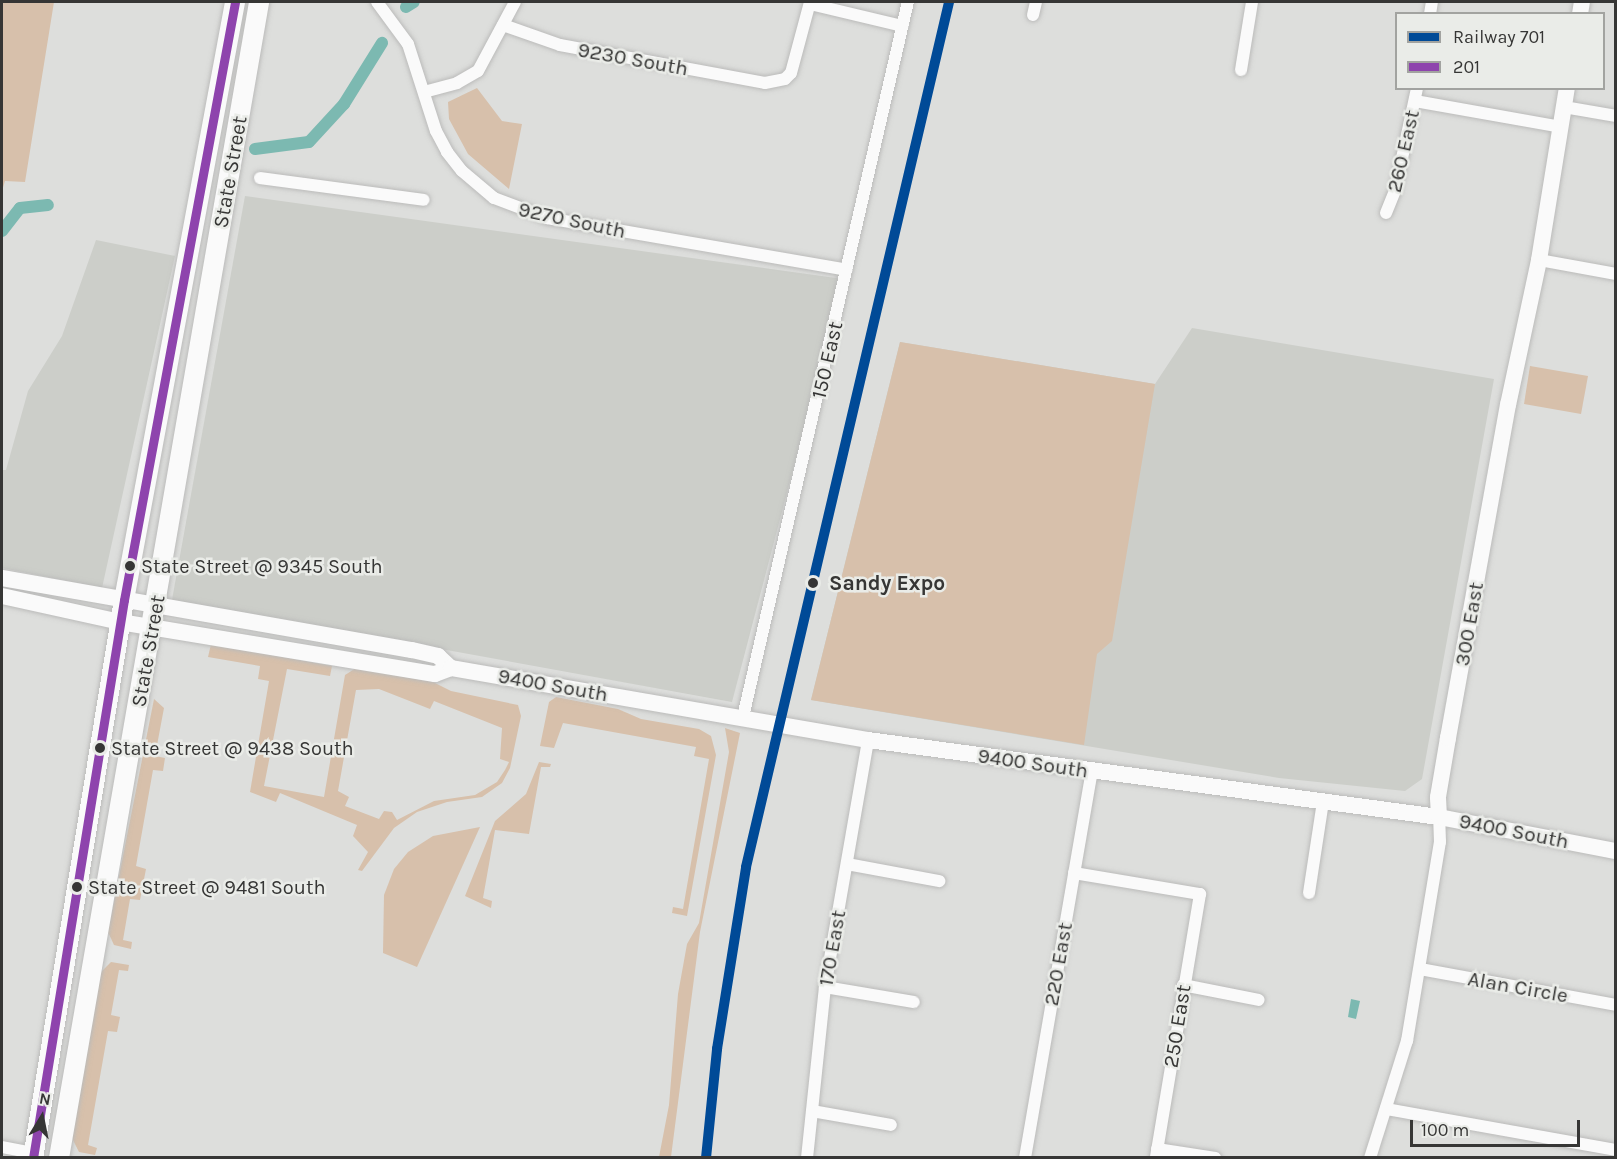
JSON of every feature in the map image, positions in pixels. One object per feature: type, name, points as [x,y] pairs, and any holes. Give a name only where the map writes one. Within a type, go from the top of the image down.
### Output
[{"type":"main road","name":"State Street","points":[[34,1155],[120,622],[235,2]]},
{"type":"main road","name":"State Street","points":[[59,1158],[259,2]]},
{"type":"street","name":"9270 South","points":[[377,2],[408,44],[447,152],[478,187],[510,207],[547,218],[847,270]]},
{"type":"street","points":[[424,92],[457,83],[478,71],[515,2]]},
{"type":"street","name":"150 East","points":[[743,717],[908,2]]},
{"type":"street","points":[[1033,15],[1036,2]]},
{"type":"street","points":[[1241,70],[1252,2]]},
{"type":"street","points":[[810,3],[902,26]]},
{"type":"street","name":"9230 South","points":[[503,24],[560,45],[765,83],[785,79],[791,73],[810,3]]},
{"type":"street","name":"300 East","points":[[1370,1158],[1407,1041],[1440,842],[1438,797],[1539,260],[1567,90]]},
{"type":"street","points":[[1416,95],[1561,127]]},
{"type":"street","name":"260 East","points":[[1386,213],[1395,191],[1416,95]]},
{"type":"street","points":[[1564,107],[1616,116]]},
{"type":"street","points":[[260,178],[424,200]]},
{"type":"street","points":[[1539,260],[1616,273]]},
{"type":"street","name":"9400 South","points":[[2,578],[412,650],[438,656],[451,668]]},
{"type":"street","name":"9400 South","points":[[2,596],[120,622],[435,674],[451,668],[868,740],[1092,772],[1439,816],[1616,851]]},
{"type":"street","name":"170 East","points":[[807,1158],[825,987],[868,740]]},
{"type":"street","name":"220 East","points":[[1025,1158],[1092,772]]},
{"type":"street","points":[[1309,893],[1323,801]]},
{"type":"street","points":[[847,864],[939,881]]},
{"type":"street","name":"250 East","points":[[1074,873],[1200,894],[1156,1153]]},
{"type":"street","name":"Alan Circle","points":[[1420,969],[1616,1005]]},
{"type":"street","points":[[1183,986],[1259,1000]]},
{"type":"street","points":[[825,987],[914,1002]]},
{"type":"street","points":[[1386,1109],[1616,1150]]},
{"type":"street","points":[[812,1111],[891,1125]]},
{"type":"street","points":[[2,1147],[34,1155]]},
{"type":"street","points":[[1156,1153],[1215,1158]]},
{"type":"shaded area","points":[[2,2],[54,2],[25,182],[5,181],[2,191]]},
{"type":"shaded area","points":[[477,88],[502,121],[522,124],[509,189],[468,154],[449,119],[448,102]]},
{"type":"shaded area","points":[[245,196],[843,279],[732,702],[172,600]]},
{"type":"shaded area","points":[[96,240],[175,256],[102,588],[2,568],[2,470],[6,470],[28,391],[62,336]]},
{"type":"shaded area","points":[[1192,328],[1494,379],[1422,779],[1405,791],[1279,778],[811,700],[900,342],[1155,384]]},
{"type":"shaded area","points":[[900,342],[1155,384],[1112,641],[1097,654],[1084,745],[811,700]]},
{"type":"shaded area","points":[[1530,366],[1588,376],[1581,414],[1524,404]]},
{"type":"shaded area","points":[[211,644],[332,666],[330,676],[287,669],[264,786],[324,797],[345,675],[356,668],[433,682],[451,691],[518,705],[521,716],[510,768],[502,783],[482,797],[447,802],[417,812],[394,828],[362,871],[358,870],[368,852],[353,836],[357,825],[280,793],[276,802],[250,792],[269,681],[258,679],[260,666],[208,657]],"holes":[[[379,689],[430,709],[434,701],[502,728],[500,759],[509,762],[497,782],[475,795],[434,801],[397,820],[392,812],[384,811],[379,819],[345,806],[349,797],[338,791],[356,690]]]},
{"type":"shaded area","points":[[556,697],[618,709],[641,719],[699,729],[711,736],[716,755],[687,916],[672,913],[673,907],[683,909],[709,759],[694,756],[696,747],[563,723],[554,748],[540,746],[549,702]]},
{"type":"shaded area","points":[[154,699],[164,708],[155,756],[165,758],[163,771],[153,770],[136,866],[146,869],[140,900],[130,899],[123,940],[132,942],[131,949],[114,945],[108,932]]},
{"type":"shaded area","points":[[725,728],[740,733],[700,932],[671,1157],[659,1157],[669,1105],[678,994],[687,944],[699,923],[729,752]]},
{"type":"shaded area","points":[[539,762],[551,764],[550,767],[541,767],[529,834],[495,830],[483,898],[492,901],[491,908],[465,896],[495,821],[526,794]]},
{"type":"shaded area","points":[[480,827],[417,967],[383,953],[384,895],[394,869],[408,852],[433,836]]},
{"type":"shaded area","points":[[111,962],[129,965],[128,971],[119,970],[111,1015],[120,1017],[117,1032],[108,1031],[88,1145],[97,1148],[95,1155],[79,1152],[72,1138],[100,973]]},
{"type":"water","points":[[1351,999],[1360,1001],[1356,1019],[1348,1017]]},
{"type":"waterway","points":[[406,7],[414,2]]},
{"type":"waterway","points":[[255,149],[309,142],[344,104],[382,43]]},
{"type":"waterway","points":[[2,231],[20,208],[48,205]]},
{"type":"rail line","name":"701","points":[[706,1158],[717,1049],[746,867],[949,2]]},
{"type":"transit line","name":"201","points":[[33,1158],[124,600],[235,2]]},
{"type":"place","name":"State Street @ 9345 South","points":[[130,566]]},
{"type":"place","name":"Sandy Expo","points":[[813,583]]},
{"type":"place","name":"State Street @ 9438 South","points":[[100,748]]},
{"type":"place","name":"State Street @ 9481 South","points":[[77,887]]}]
